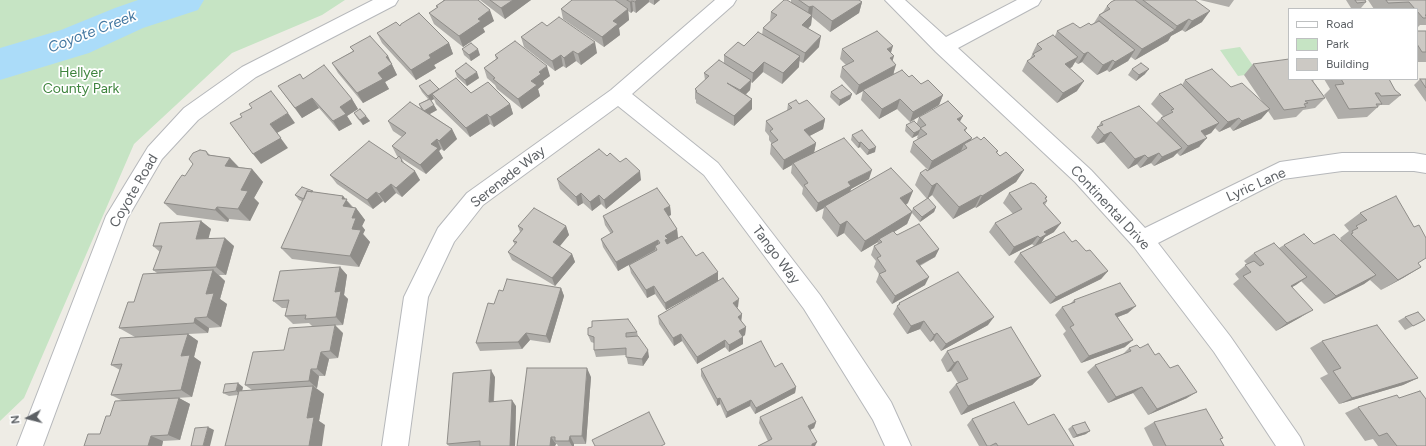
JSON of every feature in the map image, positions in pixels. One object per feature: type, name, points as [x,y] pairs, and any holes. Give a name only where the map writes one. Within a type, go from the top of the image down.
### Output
[{"type":"street","name":"Coyote Road","points":[[30,446],[117,216],[155,153],[191,114],[250,72],[388,0]]},
{"type":"street","name":"Serenade Way","points":[[395,446],[416,298],[446,235],[475,199],[618,95],[727,0]]},
{"type":"street","name":"Continental Drive","points":[[894,0],[1083,176],[1142,240],[1222,344],[1291,446]]},
{"type":"street","points":[[943,47],[1032,0]]},
{"type":"street","name":"Tango Way","points":[[618,95],[639,110],[711,169],[812,302],[882,411],[898,446]]},
{"type":"street","name":"Lyric Lane","points":[[1142,240],[1280,171],[1342,162],[1414,162],[1426,164]]},
{"type":"green space","name":"Hellyer County Park","points":[[0,0],[345,0],[322,15],[232,53],[134,144],[24,398],[0,421]]},
{"type":"green space","points":[[1240,47],[1258,73],[1238,76],[1220,50]]},
{"type":"building","points":[[445,0],[478,0],[490,10],[478,19],[481,21],[459,36],[429,13]]},
{"type":"building","points":[[490,0],[513,0],[501,8]]},
{"type":"building","points":[[572,0],[615,0],[628,9],[613,21],[618,24],[602,37],[561,9]]},
{"type":"building","points":[[627,0],[637,0],[635,2],[630,2]]},
{"type":"building","points":[[784,0],[787,0],[812,15],[802,25],[821,36],[805,53],[763,28],[777,15],[771,12]]},
{"type":"building","points":[[799,0],[859,0],[862,2],[832,21],[813,6],[809,7]]},
{"type":"building","points":[[1115,0],[1135,0],[1175,30],[1142,49],[1099,15],[1110,9],[1107,6]]},
{"type":"building","points":[[1143,0],[1195,0],[1210,11],[1192,21],[1189,19],[1177,26]]},
{"type":"building","points":[[1355,0],[1365,0],[1366,2],[1357,3]]},
{"type":"building","points":[[1386,0],[1426,0],[1426,18],[1423,18],[1418,12],[1418,8],[1414,8],[1409,2],[1388,3]]},
{"type":"building","points":[[419,13],[449,43],[429,55],[431,58],[411,70],[377,33],[396,22],[400,26]]},
{"type":"building","points":[[559,17],[595,42],[578,54],[573,51],[564,58],[561,55],[552,61],[521,37],[542,22],[547,26]]},
{"type":"building","points":[[1099,21],[1135,50],[1115,62],[1113,60],[1103,65],[1088,52],[1084,54],[1057,31],[1073,23],[1080,28],[1089,23],[1091,25]]},
{"type":"building","points":[[877,31],[893,46],[887,49],[894,56],[890,58],[896,65],[859,85],[842,67],[854,61],[842,49]]},
{"type":"building","points":[[1418,31],[1426,31],[1426,52],[1422,52],[1418,46]]},
{"type":"building","points":[[758,32],[800,56],[783,73],[764,62],[753,73],[724,55],[738,42],[744,46]]},
{"type":"building","points":[[1053,35],[1078,57],[1065,64],[1084,81],[1063,93],[1027,61],[1035,56],[1033,54],[1042,49],[1037,44]]},
{"type":"building","points":[[370,36],[388,56],[386,57],[392,64],[378,73],[383,79],[357,93],[332,63],[354,51],[350,47]]},
{"type":"building","points":[[515,41],[547,66],[539,72],[541,74],[531,81],[537,85],[518,99],[493,79],[495,78],[484,68],[498,58],[495,55]]},
{"type":"building","points":[[471,43],[478,49],[469,55],[462,49]]},
{"type":"building","points":[[1288,59],[1288,80],[1312,80],[1325,98],[1305,101],[1308,103],[1304,104],[1306,107],[1284,110],[1253,64]]},
{"type":"building","points":[[719,60],[751,80],[740,90],[727,83],[752,99],[734,116],[696,92],[697,91],[695,89],[709,76],[704,73]]},
{"type":"building","points":[[466,63],[477,72],[465,80],[455,71]]},
{"type":"building","points":[[1141,63],[1149,69],[1139,75],[1132,69]]},
{"type":"building","points":[[324,65],[352,99],[340,107],[346,114],[333,121],[312,98],[295,108],[278,86],[300,74],[303,79]]},
{"type":"building","points":[[1212,69],[1231,87],[1242,83],[1270,109],[1242,121],[1239,118],[1228,122],[1185,80]]},
{"type":"building","points":[[902,70],[909,77],[912,75],[921,84],[928,80],[943,95],[913,112],[900,99],[882,109],[863,90]]},
{"type":"building","points":[[456,78],[471,93],[488,82],[510,104],[490,117],[487,114],[466,128],[432,94]]},
{"type":"building","points":[[1420,79],[1426,79],[1426,88]]},
{"type":"building","points":[[430,80],[439,89],[428,96],[419,86]]},
{"type":"building","points":[[1342,80],[1390,80],[1395,90],[1401,95],[1381,96],[1379,93],[1375,93],[1382,104],[1376,104],[1378,107],[1349,109],[1335,85],[1344,84]]},
{"type":"building","points":[[1181,84],[1219,123],[1201,131],[1207,138],[1188,146],[1161,118],[1173,112],[1171,110],[1174,109],[1159,94]]},
{"type":"building","points":[[842,85],[852,94],[840,100],[831,92]]},
{"type":"building","points":[[271,91],[288,113],[270,124],[281,138],[253,154],[230,123],[242,117],[240,114],[252,108],[249,104]]},
{"type":"building","points":[[430,99],[434,105],[424,111],[419,104]]},
{"type":"building","points":[[796,100],[799,104],[807,100],[825,119],[804,130],[816,143],[784,160],[771,144],[778,140],[770,131],[773,129],[766,121],[792,108],[788,104]]},
{"type":"building","points":[[948,101],[963,116],[957,119],[967,128],[964,130],[972,138],[932,161],[913,142],[927,134],[920,128],[926,125],[919,117]]},
{"type":"building","points":[[410,102],[452,129],[439,141],[437,139],[431,144],[438,148],[420,165],[392,146],[406,133],[388,121]]},
{"type":"building","points":[[1139,106],[1182,148],[1162,157],[1159,153],[1148,158],[1145,155],[1135,159],[1111,132],[1104,135],[1097,127],[1103,125],[1101,122]]},
{"type":"building","points":[[360,109],[366,116],[360,120],[354,113]]},
{"type":"building","points":[[914,121],[921,128],[914,133],[906,125]]},
{"type":"building","points":[[862,130],[876,147],[869,150],[861,142],[859,143],[852,135]]},
{"type":"building","points":[[977,137],[981,140],[984,137],[998,151],[996,152],[1000,156],[1006,152],[1024,170],[982,196],[981,195],[959,207],[937,183],[932,186],[920,173],[926,169],[927,171],[967,148],[964,144]]},
{"type":"building","points":[[844,138],[872,170],[848,182],[851,186],[818,203],[804,185],[808,183],[793,163]]},
{"type":"building","points":[[369,141],[396,159],[399,156],[402,160],[401,161],[415,171],[396,188],[391,184],[379,194],[376,192],[367,200],[330,175]]},
{"type":"building","points":[[599,149],[607,156],[610,153],[620,162],[626,158],[640,171],[604,200],[599,195],[590,202],[581,193],[576,197],[557,179]]},
{"type":"building","points":[[200,150],[206,151],[208,155],[230,158],[225,166],[252,169],[241,190],[248,191],[238,209],[217,207],[215,210],[164,203],[182,175],[185,176],[193,164],[189,159],[193,153]]},
{"type":"building","points":[[891,168],[913,191],[900,198],[912,212],[865,241],[847,221],[840,225],[825,206]]},
{"type":"building","points":[[1031,183],[1035,184],[1047,197],[1045,198],[1047,201],[1043,203],[1061,223],[1044,232],[1047,234],[1040,238],[1038,236],[1014,247],[995,223],[1022,209],[1009,193]]},
{"type":"building","points":[[302,187],[313,191],[307,191],[304,199],[295,195]]},
{"type":"building","points":[[657,188],[670,206],[664,209],[677,229],[665,236],[668,239],[665,240],[667,244],[682,236],[696,256],[703,252],[718,272],[665,303],[654,286],[646,290],[629,265],[657,250],[655,246],[660,243],[658,240],[616,262],[601,239],[613,232],[603,216]]},
{"type":"building","points":[[307,191],[343,196],[342,199],[347,199],[343,206],[356,208],[352,218],[356,218],[352,229],[361,230],[350,256],[281,248]]},
{"type":"building","points":[[1396,196],[1414,227],[1419,225],[1426,238],[1426,258],[1418,263],[1421,267],[1398,280],[1351,234],[1353,233],[1352,231],[1358,228],[1356,226],[1367,220],[1360,213]]},
{"type":"building","points":[[928,198],[936,207],[922,217],[913,208]]},
{"type":"building","points":[[534,208],[566,226],[553,242],[572,254],[552,278],[508,252],[517,242],[513,241],[523,229],[518,226]]},
{"type":"building","points":[[201,221],[196,239],[225,238],[216,267],[153,270],[162,246],[153,246],[160,223]]},
{"type":"building","points":[[919,224],[939,249],[916,261],[929,277],[895,296],[879,274],[886,271],[877,258],[881,256],[874,246],[882,242],[879,239],[893,231],[897,235]]},
{"type":"building","points":[[1064,232],[1072,242],[1076,240],[1086,251],[1090,250],[1108,271],[1056,297],[1020,253]]},
{"type":"building","points":[[1304,234],[1314,244],[1334,234],[1376,275],[1336,296],[1284,245]]},
{"type":"building","points":[[1274,243],[1307,277],[1291,286],[1313,310],[1287,323],[1243,276],[1251,272],[1245,265],[1254,261],[1260,266],[1264,264],[1254,253]]},
{"type":"building","points":[[340,267],[335,292],[341,291],[336,317],[305,319],[306,315],[285,316],[289,300],[273,301],[280,271]]},
{"type":"building","points":[[213,270],[206,294],[214,293],[207,317],[195,318],[194,323],[119,328],[128,302],[134,302],[143,274]]},
{"type":"building","points":[[958,272],[994,317],[946,344],[937,333],[934,335],[924,321],[911,326],[897,306],[900,304],[899,303]]},
{"type":"building","points":[[723,278],[739,299],[733,303],[742,314],[738,317],[746,327],[739,331],[743,337],[729,345],[725,340],[697,357],[681,334],[673,338],[658,316]]},
{"type":"building","points":[[507,279],[561,288],[546,336],[526,333],[518,342],[476,343],[488,303],[494,304],[499,290],[503,291]]},
{"type":"building","points":[[1120,283],[1136,306],[1115,314],[1133,340],[1089,356],[1070,327],[1074,325],[1062,307],[1075,302],[1074,300]]},
{"type":"building","points":[[1418,312],[1425,320],[1413,326],[1405,317]]},
{"type":"building","points":[[628,319],[637,332],[626,333],[626,337],[638,336],[648,350],[642,359],[626,357],[626,348],[594,350],[594,337],[588,335],[588,328],[592,327],[592,321]]},
{"type":"building","points":[[335,325],[330,351],[321,352],[317,369],[311,369],[309,381],[245,385],[253,352],[284,350],[289,328]]},
{"type":"building","points":[[1377,325],[1418,378],[1352,398],[1333,371],[1341,368],[1322,341]]},
{"type":"building","points":[[1011,327],[1041,376],[968,406],[956,384],[968,379],[958,361],[954,363],[947,351]]},
{"type":"building","points":[[188,334],[181,356],[190,355],[181,390],[111,395],[122,364],[111,365],[120,338]]},
{"type":"building","points":[[761,341],[775,367],[782,363],[796,387],[756,408],[751,400],[727,412],[720,398],[717,399],[701,369]]},
{"type":"building","points":[[1148,344],[1155,355],[1159,353],[1170,368],[1178,365],[1197,392],[1157,409],[1142,387],[1116,397],[1095,365],[1131,351],[1129,348],[1137,345],[1140,348]]},
{"type":"building","points":[[527,368],[587,368],[582,436],[570,436],[569,441],[555,441],[555,437],[551,437],[550,446],[517,446]]},
{"type":"building","points":[[491,370],[489,402],[512,400],[510,446],[480,446],[480,441],[447,444],[453,373]]},
{"type":"building","points":[[238,383],[236,391],[223,393],[225,384]]},
{"type":"building","points":[[313,386],[307,418],[314,417],[309,446],[225,446],[239,391]]},
{"type":"building","points":[[1420,391],[1426,399],[1426,446],[1397,446],[1387,433],[1379,436],[1358,407],[1397,395],[1399,398]]},
{"type":"building","points":[[802,397],[816,422],[808,426],[817,442],[812,444],[812,446],[758,446],[772,439],[760,417]]},
{"type":"building","points":[[179,398],[168,435],[151,436],[148,446],[84,446],[88,434],[100,434],[106,416],[110,416],[115,401]]},
{"type":"building","points":[[1014,402],[1028,425],[1054,414],[1074,446],[998,446],[996,443],[987,446],[972,419]]},
{"type":"building","points":[[1206,409],[1223,438],[1220,439],[1224,446],[1166,446],[1154,422]]},
{"type":"building","points":[[649,412],[665,444],[661,446],[595,446],[592,440]]},
{"type":"building","points":[[1085,422],[1090,431],[1077,435],[1072,426]]},
{"type":"building","points":[[208,427],[203,446],[191,446],[195,428]]},
{"type":"waterway","name":"Coyote Creek","points":[[0,64],[74,42],[129,18],[184,0]]}]
